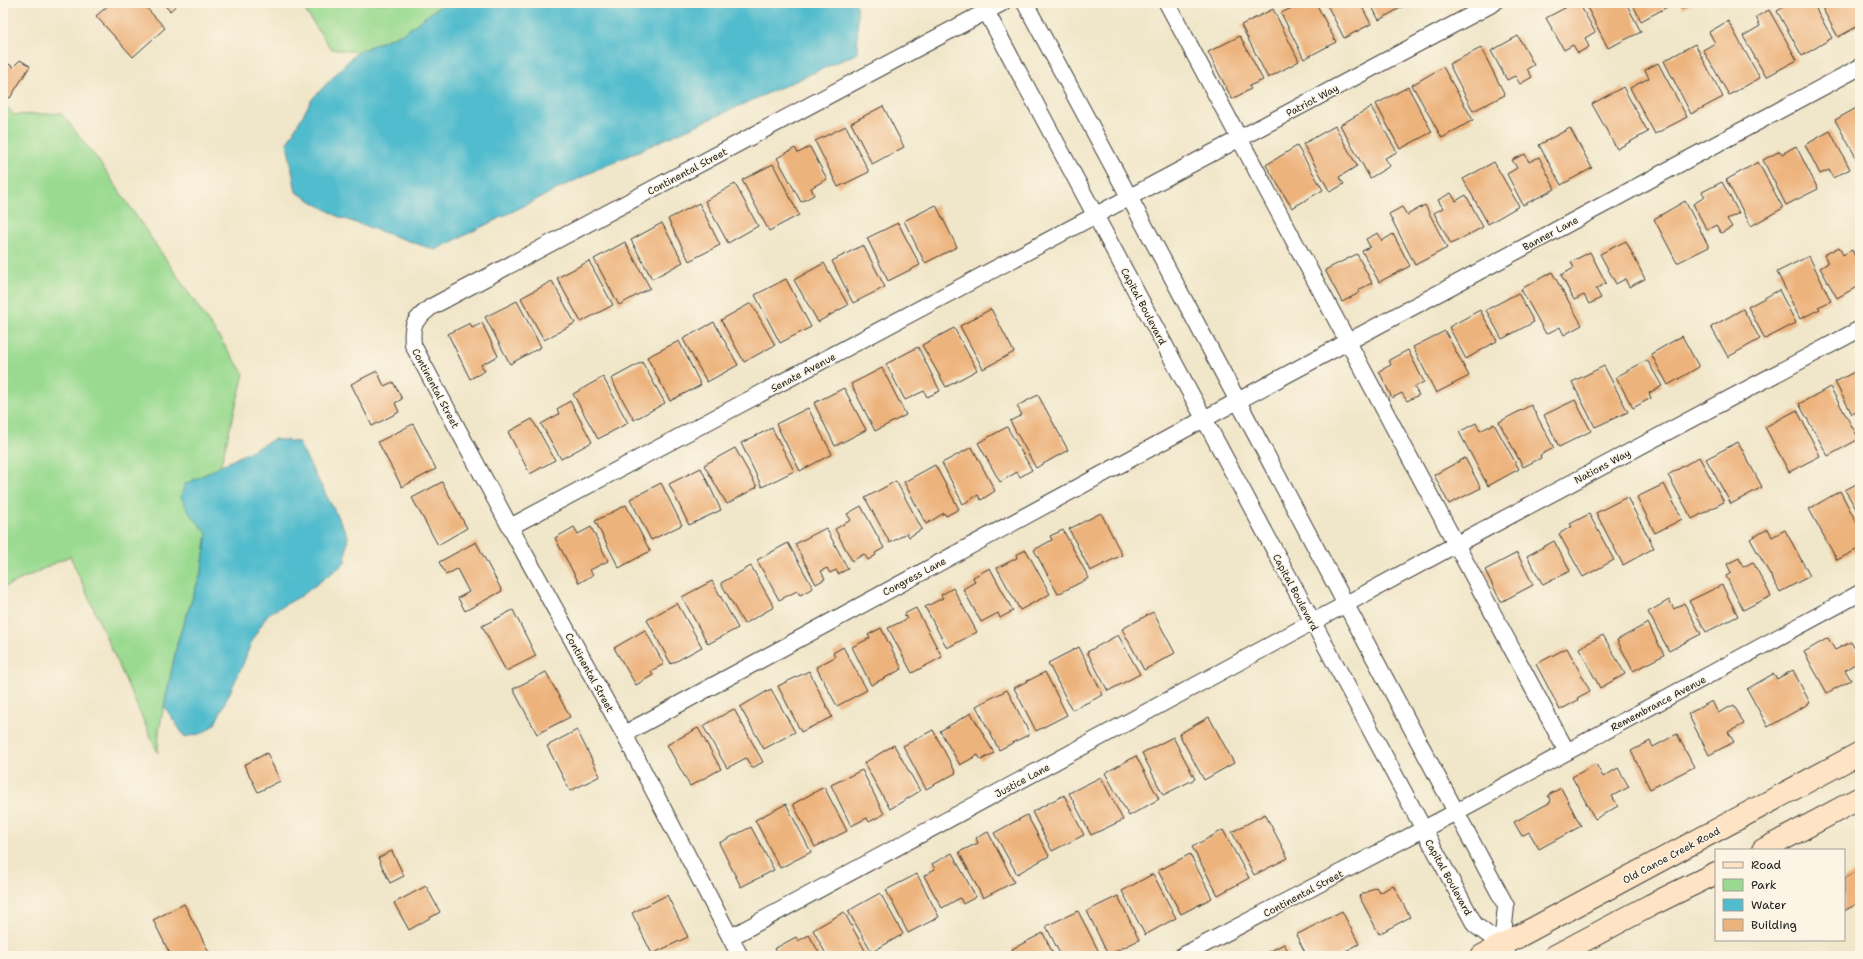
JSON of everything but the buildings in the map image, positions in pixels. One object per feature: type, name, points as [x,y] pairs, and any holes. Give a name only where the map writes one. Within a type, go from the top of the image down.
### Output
[{"type":"main road","name":"Old Canoe Creek Road","points":[[1482,956],[1505,951],[1860,753]]},
{"type":"main road","points":[[1765,849],[1860,798]]},
{"type":"main road","points":[[1555,956],[1651,905],[1715,873]]},
{"type":"street","name":"Continental Street","points":[[740,956],[624,734],[510,527],[413,345],[412,332],[415,320],[438,304],[1002,3]]},
{"type":"street","points":[[1025,3],[1239,400],[1345,605],[1506,906],[1505,951]]},
{"type":"street","points":[[1167,3],[1455,545],[1567,752]]},
{"type":"street","name":"Patriot Way","points":[[1130,197],[1494,3]]},
{"type":"street","name":"Capital Boulevard","points":[[986,11],[1475,925],[1505,951]]},
{"type":"street","name":"Banner Lane","points":[[1239,400],[1860,67]]},
{"type":"street","name":"Senate Avenue","points":[[510,527],[1130,197]]},
{"type":"street","name":"Nations Way","points":[[1345,605],[1860,329]]},
{"type":"street","name":"Congress Lane","points":[[624,734],[1239,400]]},
{"type":"street","name":"Remembrance Avenue","points":[[1456,812],[1860,593]]},
{"type":"street","name":"Justice Lane","points":[[731,937],[1345,605]]},
{"type":"street","name":"Continental Street","points":[[1182,956],[1456,812]]},
{"type":"green space","points":[[300,3],[444,3],[406,32],[357,52],[331,49]]},
{"type":"green space","points":[[3,103],[14,115],[61,113],[98,160],[244,374],[220,467],[184,485],[190,514],[207,533],[202,570],[178,640],[159,730],[158,753],[70,556],[3,588]]},
{"type":"water","points":[[444,3],[855,3],[857,6],[858,53],[596,170],[435,250],[339,217],[296,192],[287,143],[312,99],[357,52],[405,32]]},
{"type":"water","points":[[274,439],[298,442],[348,536],[345,563],[301,596],[268,614],[252,640],[243,664],[215,724],[203,733],[185,737],[164,706],[178,640],[202,570],[207,533],[190,514],[181,497],[184,485]]}]
